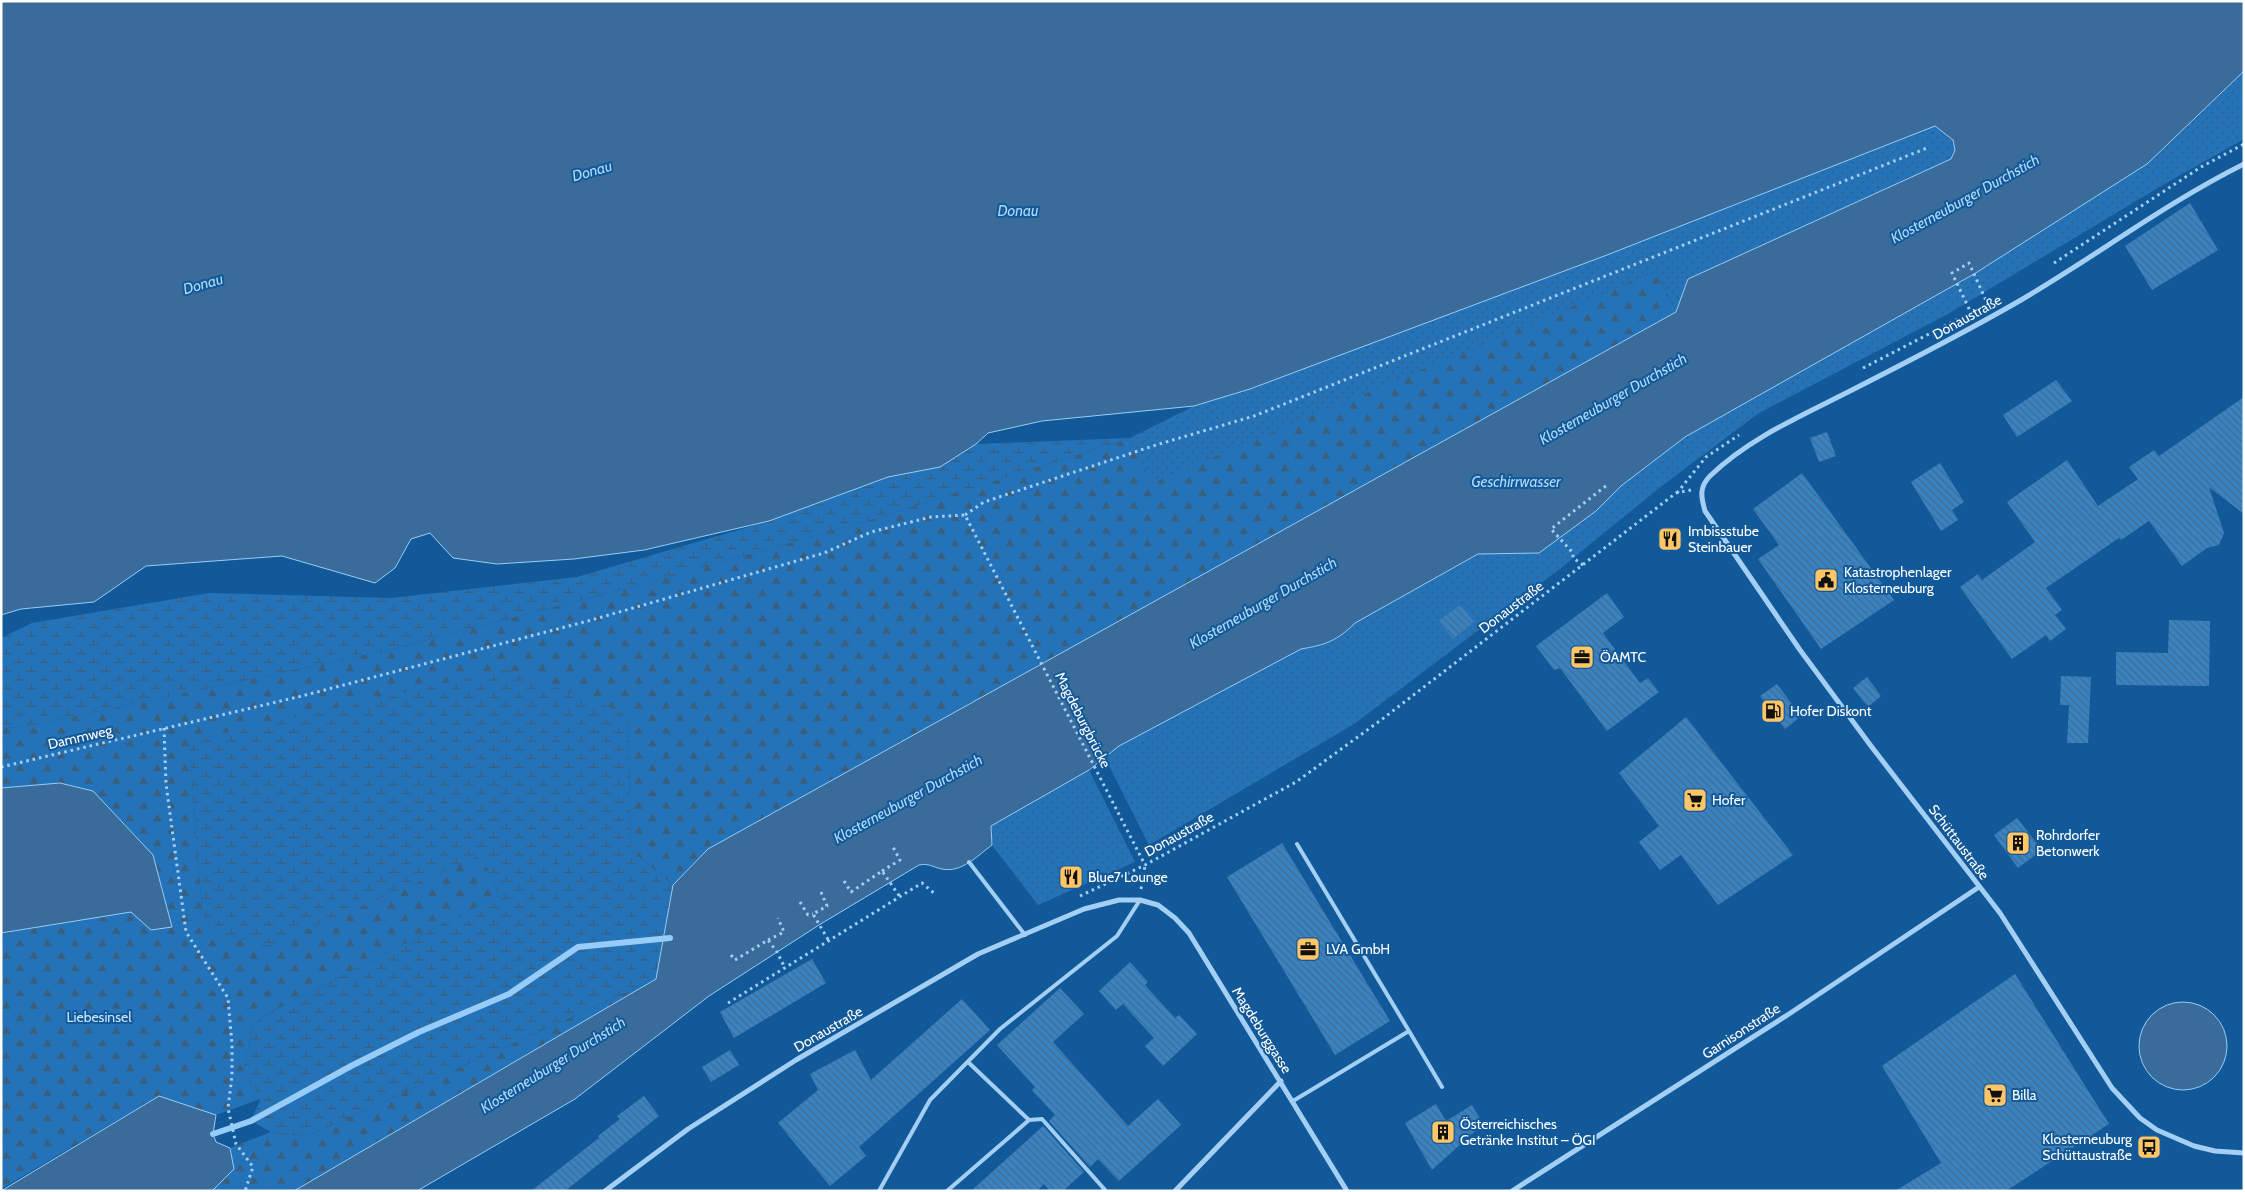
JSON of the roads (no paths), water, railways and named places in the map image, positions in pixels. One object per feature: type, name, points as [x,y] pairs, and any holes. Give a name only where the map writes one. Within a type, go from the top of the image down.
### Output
[{"type":"street","name":"Donaustraße","points":[[1702,487],[1708,478],[1727,462],[1790,422],[1920,356],[2021,300],[2202,187],[2244,164]]},
{"type":"street","name":"Schüttaustraße","points":[[1702,487],[1701,498],[1705,511],[1800,650],[2011,930],[2112,1088],[2129,1107],[2157,1130],[2180,1141],[2215,1152],[2244,1153]]},
{"type":"street","name":"Garnisonstraße","points":[[1512,1191],[1807,1002],[1980,887]]},
{"type":"street","name":"Donaustraße","points":[[605,1191],[688,1129],[796,1060],[978,954],[1098,904],[1119,900],[1140,900]]},
{"type":"street","name":"Magdeburggasse","points":[[1140,900],[1158,905],[1175,918],[1189,933],[1347,1191]]},
{"type":"street","points":[[1175,1191],[1281,1081]]},
{"type":"lane","points":[[1297,844],[1442,1087]]},
{"type":"lane","points":[[969,862],[1024,935]]},
{"type":"lane","points":[[879,1191],[930,1100],[1000,1029],[1117,936],[1140,900]]},
{"type":"lane","points":[[1293,1101],[1409,1031]]},
{"type":"lane","points":[[968,1062],[1028,1120]]},
{"type":"lane","points":[[947,1191],[1028,1120],[1042,1119],[1106,1191]]},
{"type":"water","points":[[1,1],[2244,1],[2244,71],[2147,164],[1974,274],[1685,437],[1621,486],[1596,511],[1539,553],[1478,554],[1355,623],[1336,638],[1324,644],[1301,649],[1119,746],[1089,770],[991,826],[992,845],[969,863],[949,870],[919,865],[819,925],[709,996],[575,1099],[417,1191],[294,1191],[656,979],[673,885],[708,849],[1676,312],[1688,279],[1951,159],[1955,150],[1953,140],[1935,126],[1607,255],[1250,389],[1194,406],[1042,421],[988,433],[976,444],[940,467],[888,477],[769,521],[644,550],[574,559],[497,564],[453,558],[430,533],[411,539],[395,568],[375,583],[282,556],[146,566],[94,602],[21,609],[1,615]]},
{"type":"water","points":[[60,783],[93,791],[153,855],[172,927],[151,930],[131,912],[1,933],[1,788]]},
{"type":"water","points":[[2183,1002],[2200,1005],[2214,1015],[2224,1029],[2227,1046],[2224,1063],[2214,1077],[2200,1087],[2183,1090],[2166,1087],[2152,1077],[2142,1063],[2139,1046],[2142,1029],[2152,1015],[2166,1005]]},
{"type":"water","points":[[159,1096],[216,1115],[213,1134],[216,1142],[230,1148],[234,1169],[212,1191],[1,1191]]},
{"type":"waterway","points":[[213,1134],[251,1121],[351,1066],[419,1032],[509,994],[578,947],[670,938]]},
{"type":"place","name":"Imbissstube Steinbauer","points":[[1670,539]]},
{"type":"place","name":"Katastrophenlager Klosterneuburg","points":[[1826,580]]},
{"type":"place","name":"ÖAMTC","points":[[1582,657]]},
{"type":"place","name":"Hofer Diskont","points":[[1773,711]]},
{"type":"place","name":"Hofer","points":[[1695,800]]},
{"type":"place","name":"Rohrdorfer Betonwerk","points":[[2018,843]]},
{"type":"place","name":"Blue7 Lounge","points":[[1071,877]]},
{"type":"place","name":"LVA GmbH","points":[[1308,949]]},
{"type":"place","name":"Billa","points":[[1995,1095]]},
{"type":"place","name":"Österreichisches Getränke Institut – ÖGI","points":[[1443,1132]]},
{"type":"place","name":"Klosterneuburg Schüttaustraße","points":[[2149,1147]]},
{"type":"water label","name":"Donau","points":[[592,171]]},
{"type":"water label","name":"Klosterneuburger Durchstich","points":[[1965,199]]},
{"type":"water label","name":"Donau","points":[[1018,211]]},
{"type":"water label","name":"Donau","points":[[203,284]]},
{"type":"water label","name":"Klosterneuburger Durchstich","points":[[1613,399]]},
{"type":"water label","name":"Geschirrwasser","points":[[1516,482]]},
{"type":"water label","name":"Klosterneuburger Durchstich","points":[[1263,603]]},
{"type":"water label","name":"Klosterneuburger Durchstich","points":[[908,799]]},
{"type":"water label","name":"Klosterneuburger Durchstich","points":[[553,1065]]},
{"type":"park label","name":"Liebesinsel","points":[[99,1017]]}]
